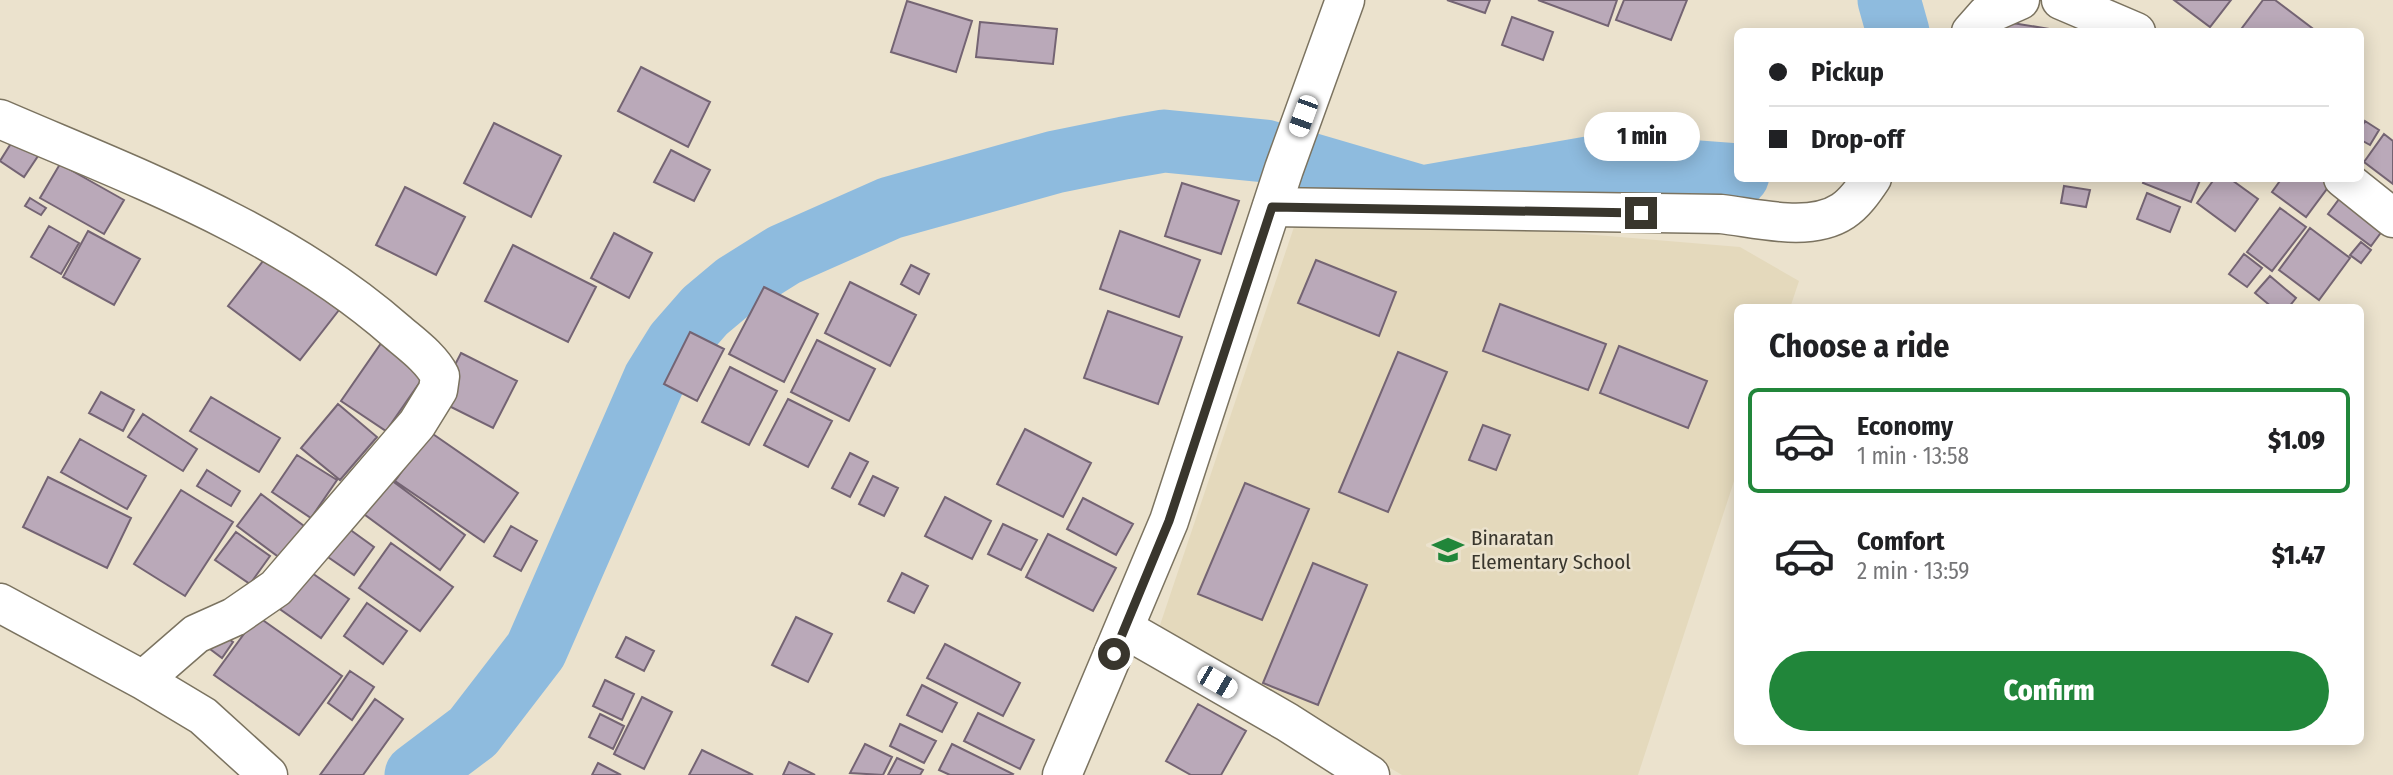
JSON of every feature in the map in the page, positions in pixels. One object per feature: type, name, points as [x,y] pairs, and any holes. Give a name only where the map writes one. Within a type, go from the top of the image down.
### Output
[{"type":"street","points":[[1062,775],[1169,521],[1290,153],[1345,0]]},
{"type":"street","points":[[1975,28],[1986,15],[2020,0]]},
{"type":"street","points":[[2061,0],[2132,19]]},
{"type":"street","points":[[0,119],[183,198],[251,231],[384,321],[420,352],[440,376],[438,390],[417,424],[276,588],[234,617],[196,634],[144,680]]},
{"type":"street","points":[[1272,207],[1720,214],[1791,222],[1820,220],[1843,211],[1868,182]]},
{"type":"street","points":[[2348,182],[2393,218]]},
{"type":"street","points":[[0,603],[144,680],[203,716],[268,775]]},
{"type":"street","points":[[1125,629],[1286,722],[1370,775]]},
{"type":"shaded area","name":"Binaratan Elementary School","points":[[1357,215],[1740,247],[1799,281],[1791,304],[1734,304],[1734,481],[1638,775],[1402,775],[1158,631],[1295,224]]},
{"type":"building","points":[[1447,0],[1490,0],[1485,13]]},
{"type":"building","points":[[1538,0],[1617,0],[1608,26]]},
{"type":"building","points":[[1624,0],[1687,0],[1671,40],[1616,20]]},
{"type":"building","points":[[2174,0],[2231,0],[2210,27]]},
{"type":"building","points":[[2263,0],[2275,0],[2312,28],[2242,28]]},
{"type":"building","points":[[907,1],[972,21],[956,72],[891,52]]},
{"type":"building","points":[[1512,17],[1553,32],[1543,60],[1502,45]]},
{"type":"building","points":[[980,22],[1057,29],[1053,64],[976,57]]},
{"type":"building","points":[[2006,22],[2044,28],[2005,28]]},
{"type":"building","points":[[641,67],[710,102],[688,147],[618,111]]},
{"type":"building","points":[[494,123],[561,156],[531,217],[464,183]]},
{"type":"building","points":[[2364,123],[2379,130],[2370,145],[2364,142]]},
{"type":"building","points":[[17,134],[42,150],[24,177],[0,161]]},
{"type":"building","points":[[2384,134],[2393,141],[2393,184],[2364,162]]},
{"type":"building","points":[[671,150],[710,170],[694,201],[654,182]]},
{"type":"building","points":[[60,164],[124,200],[104,234],[40,198]]},
{"type":"building","points":[[2143,182],[2199,182],[2191,202]]},
{"type":"building","points":[[2212,182],[2235,182],[2258,199],[2235,231],[2197,203]]},
{"type":"building","points":[[2279,182],[2332,182],[2306,217],[2272,192]]},
{"type":"building","points":[[1182,183],[1239,201],[1221,254],[1165,236]]},
{"type":"building","points":[[2064,186],[2090,190],[2086,207],[2061,203]]},
{"type":"building","points":[[405,187],[465,217],[436,275],[376,245]]},
{"type":"building","points":[[2348,187],[2391,219],[2371,246],[2328,214]]},
{"type":"building","points":[[2147,193],[2180,207],[2170,232],[2137,219]]},
{"type":"building","points":[[30,198],[46,208],[41,215],[25,206]]},
{"type":"building","points":[[2280,208],[2306,227],[2272,271],[2247,252]]},
{"type":"building","points":[[49,226],[79,243],[61,274],[31,257]]},
{"type":"building","points":[[2310,228],[2350,258],[2319,300],[2279,270]]},
{"type":"building","points":[[88,231],[140,259],[114,305],[63,277]]},
{"type":"building","points":[[1120,231],[1200,260],[1179,317],[1100,289]]},
{"type":"building","points":[[614,233],[652,253],[629,298],[591,278]]},
{"type":"building","points":[[2361,242],[2371,250],[2361,263],[2350,255]]},
{"type":"building","points":[[513,245],[596,287],[568,342],[485,301]]},
{"type":"building","points":[[2244,254],[2262,268],[2247,287],[2229,274]]},
{"type":"building","points":[[267,256],[339,310],[300,360],[228,306]]},
{"type":"building","points":[[1316,260],[1396,292],[1379,336],[1298,303]]},
{"type":"building","points":[[911,265],[929,274],[919,294],[901,284]]},
{"type":"building","points":[[2270,276],[2296,298],[2291,304],[2268,304],[2255,293]]},
{"type":"building","points":[[850,282],[916,315],[890,366],[825,333]]},
{"type":"building","points":[[764,287],[818,314],[784,382],[729,354]]},
{"type":"building","points":[[1500,304],[1606,344],[1588,390],[1483,351]]},
{"type":"building","points":[[1108,311],[1182,337],[1158,404],[1084,378]]},
{"type":"building","points":[[690,332],[724,349],[697,401],[664,384]]},
{"type":"building","points":[[384,339],[429,369],[386,431],[341,401]]},
{"type":"building","points":[[817,340],[875,369],[849,421],[791,392]]},
{"type":"building","points":[[1619,346],[1707,381],[1688,428],[1600,393]]},
{"type":"building","points":[[1398,352],[1447,372],[1388,512],[1339,492]]},
{"type":"building","points":[[461,353],[517,381],[493,428],[437,400]]},
{"type":"building","points":[[730,367],[777,391],[749,445],[702,422]]},
{"type":"building","points":[[101,392],[134,410],[123,431],[89,413]]},
{"type":"building","points":[[211,397],[280,438],[259,472],[190,431]]},
{"type":"building","points":[[788,399],[832,421],[808,467],[764,445]]},
{"type":"building","points":[[338,404],[377,437],[340,480],[301,448]]},
{"type":"building","points":[[143,414],[197,449],[183,471],[128,437]]},
{"type":"building","points":[[1483,425],[1510,435],[1496,470],[1469,460]]},
{"type":"building","points":[[1025,429],[1091,463],[1063,517],[997,484]]},
{"type":"building","points":[[430,432],[518,493],[484,542],[395,481]]},
{"type":"building","points":[[80,439],[146,476],[127,509],[61,472]]},
{"type":"building","points":[[850,453],[868,462],[850,497],[832,488]]},
{"type":"building","points":[[297,455],[337,480],[311,518],[272,492]]},
{"type":"building","points":[[207,470],[240,491],[231,506],[197,486]]},
{"type":"building","points":[[383,474],[465,535],[440,570],[357,509]]},
{"type":"building","points":[[873,476],[898,488],[884,516],[859,504]]},
{"type":"building","points":[[48,477],[131,518],[107,568],[23,527]]},
{"type":"building","points":[[1245,483],[1309,509],[1262,620],[1198,594]]},
{"type":"building","points":[[181,490],[233,522],[185,596],[134,564]]},
{"type":"building","points":[[261,494],[304,526],[280,558],[237,526]]},
{"type":"building","points":[[945,497],[991,521],[972,559],[925,536]]},
{"type":"building","points":[[1083,498],[1133,524],[1116,555],[1067,529]]},
{"type":"building","points":[[1003,524],[1037,540],[1021,570],[988,554]]},
{"type":"building","points":[[345,526],[374,547],[354,575],[325,555]]},
{"type":"building","points":[[511,526],[537,541],[521,571],[494,556]]},
{"type":"building","points":[[236,532],[270,556],[250,584],[215,560]]},
{"type":"building","points":[[1048,534],[1116,568],[1093,611],[1026,577]]},
{"type":"building","points":[[391,543],[453,587],[420,631],[359,588]]},
{"type":"building","points":[[1313,563],[1367,585],[1318,705],[1263,683]]},
{"type":"building","points":[[302,566],[349,599],[321,638],[274,605]]},
{"type":"building","points":[[902,573],[928,586],[914,613],[888,601]]},
{"type":"building","points":[[367,603],[407,631],[383,664],[344,636]]},
{"type":"building","points":[[257,616],[342,676],[299,735],[214,675]]},
{"type":"building","points":[[796,617],[832,634],[808,682],[772,665]]},
{"type":"building","points":[[212,628],[233,642],[222,658],[202,643]]},
{"type":"building","points":[[626,637],[654,651],[644,671],[616,657]]},
{"type":"building","points":[[945,644],[1020,683],[1003,716],[927,678]]},
{"type":"building","points":[[350,671],[374,687],[352,720],[328,703]]},
{"type":"building","points":[[605,680],[634,694],[622,720],[593,706]]},
{"type":"building","points":[[922,685],[957,703],[942,732],[907,715]]},
{"type":"building","points":[[642,697],[672,712],[644,769],[614,754]]},
{"type":"building","points":[[375,699],[403,719],[363,775],[320,775]]},
{"type":"building","points":[[1198,704],[1246,731],[1221,775],[1191,775],[1166,761]]},
{"type":"building","points":[[978,713],[1034,740],[1020,769],[964,741]]},
{"type":"building","points":[[600,714],[624,726],[613,749],[589,737]]},
{"type":"building","points":[[900,724],[936,741],[924,763],[890,746]]},
{"type":"building","points":[[865,744],[892,757],[883,775],[850,773]]},
{"type":"building","points":[[952,744],[1013,774],[950,775],[939,770]]},
{"type":"building","points":[[702,750],[753,775],[689,775]]},
{"type":"building","points":[[897,758],[923,770],[920,775],[888,775]]},
{"type":"building","points":[[789,762],[815,775],[783,775]]},
{"type":"building","points":[[598,763],[621,775],[592,775]]},
{"type":"waterway","points":[[1889,0],[1897,28]]},
{"type":"waterway","points":[[416,775],[473,732],[536,650],[654,380],[677,343],[705,311],[736,285],[784,255],[890,208],[1055,162],[1164,141],[1265,151],[1422,197],[1605,165],[1734,175]]},
{"type":"place","name":"Binaratan Elementary School","points":[[1448,550]]},
{"type":"route","points":[[1114,654],[1169,521],[1272,207],[1641,213]]}]
